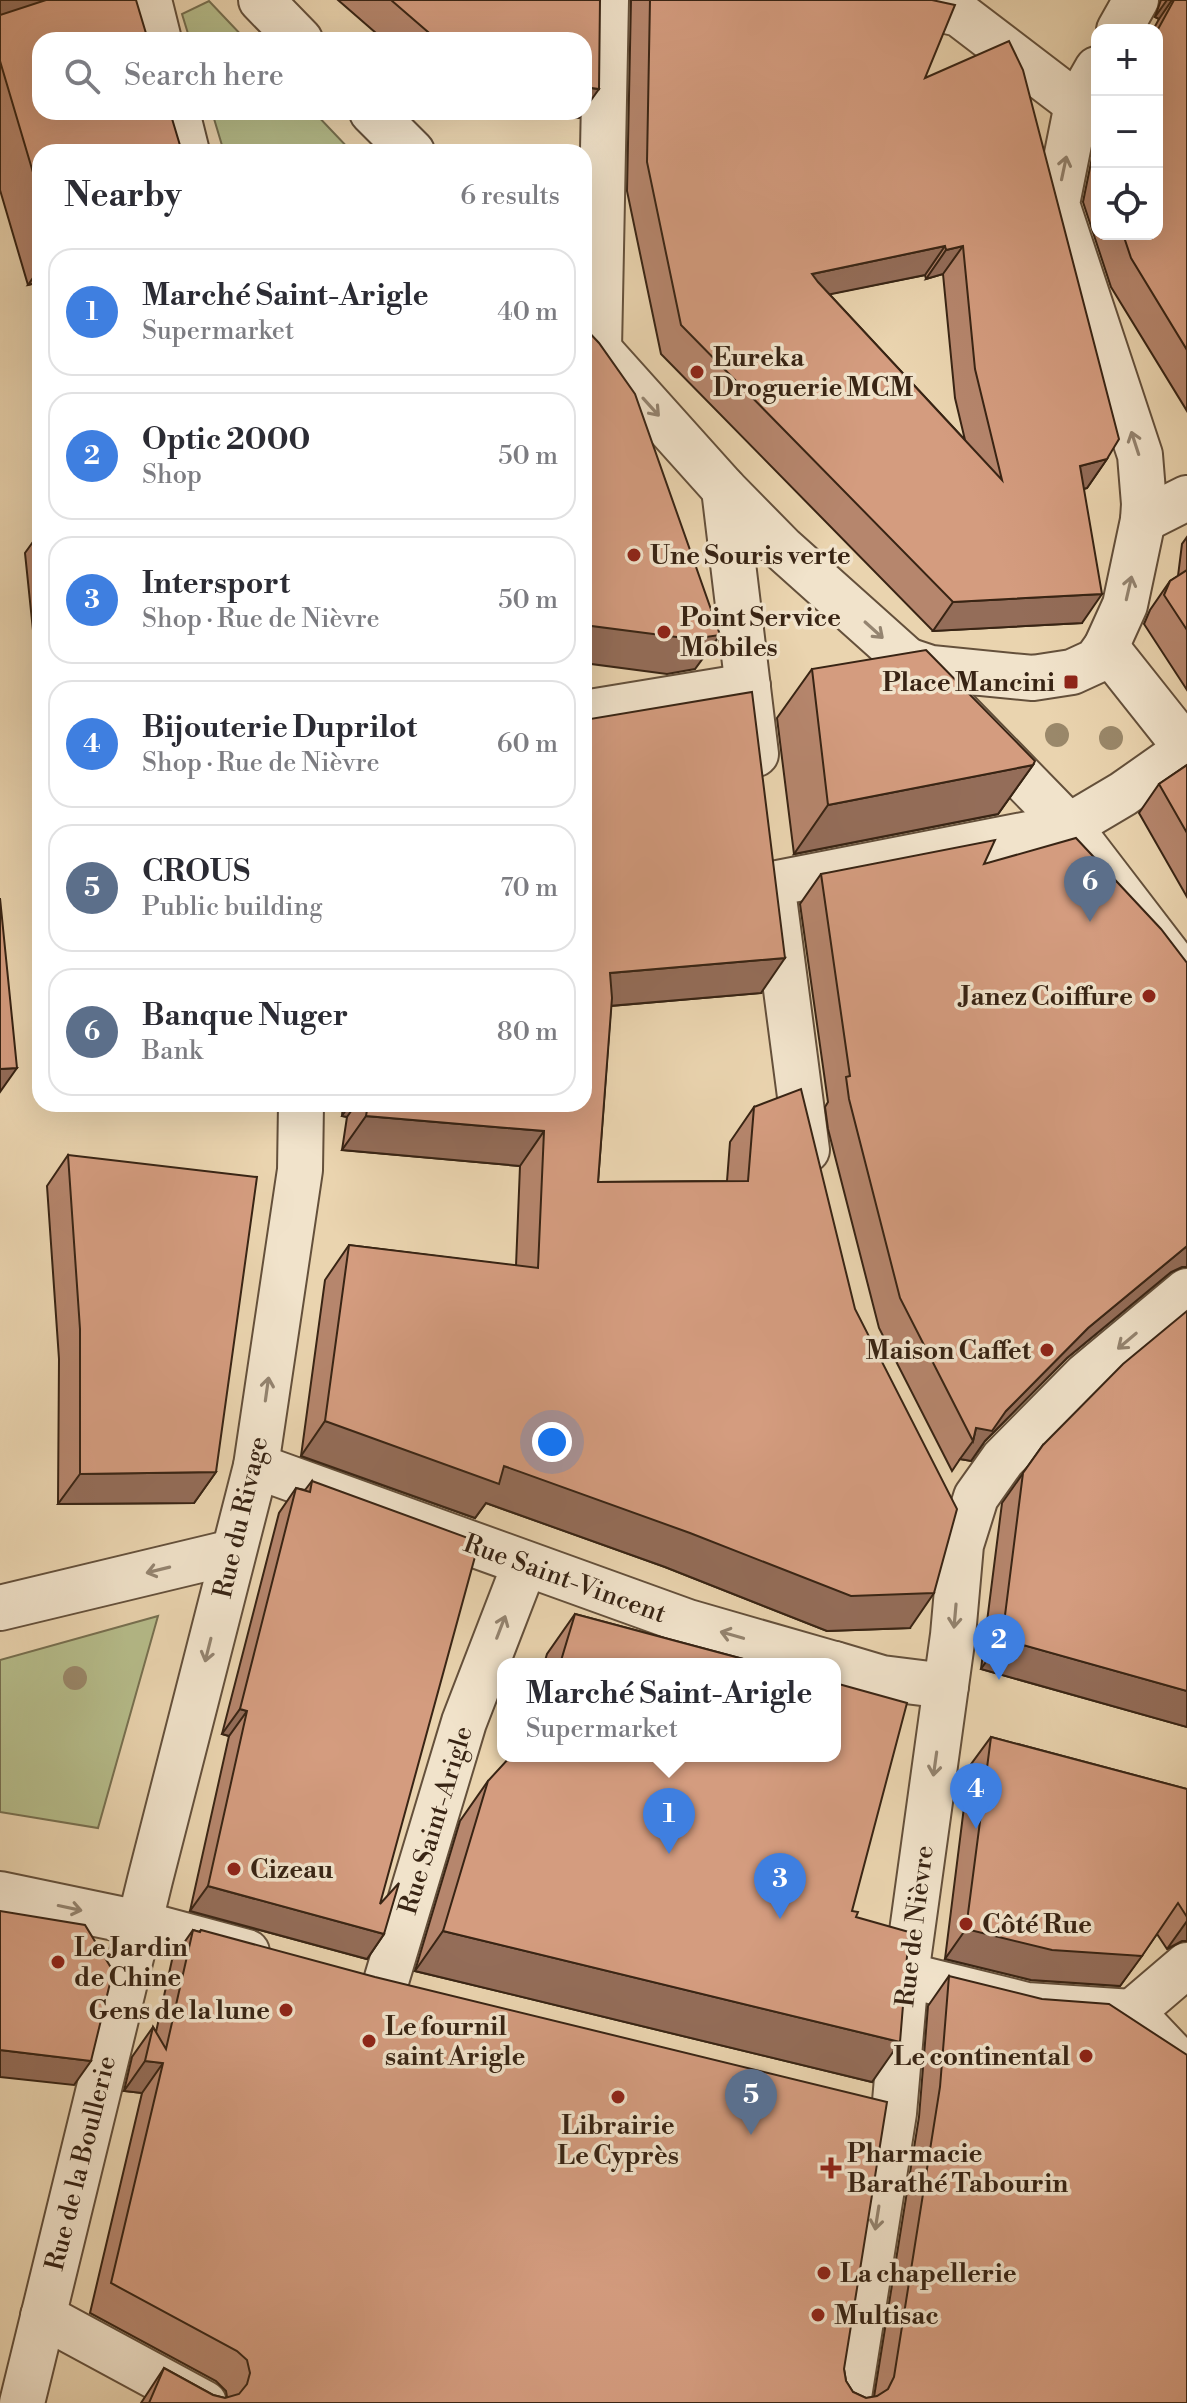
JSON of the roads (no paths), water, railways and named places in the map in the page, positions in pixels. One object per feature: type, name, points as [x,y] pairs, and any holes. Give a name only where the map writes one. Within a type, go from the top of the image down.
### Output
[{"type":"street","points":[[149,0],[157,32]]},
{"type":"street","points":[[261,0],[292,32]]},
{"type":"street","points":[[606,0],[592,341],[724,489],[783,549],[907,660],[1069,826],[1187,980]]},
{"type":"street","points":[[900,0],[961,7],[1087,87],[1057,204],[1140,455],[1144,504],[1125,605],[1106,647],[1096,661],[1072,672],[1033,678],[931,668],[907,660]]},
{"type":"street","points":[[1122,24],[1136,0]]},
{"type":"street","points":[[179,120],[185,144]]},
{"type":"street","points":[[380,120],[404,144]]},
{"type":"street","points":[[724,489],[761,791]]},
{"type":"street","points":[[1143,520],[1187,498]]},
{"type":"street","points":[[772,884],[1069,826],[1123,794],[1187,749],[1106,647]]},
{"type":"street","points":[[592,712],[748,686]]},
{"type":"street","points":[[766,838],[803,1134],[818,1192]]},
{"type":"street","name":"Rue du Rivage","points":[[139,1923],[256,1466],[300,1170],[301,1112]]},
{"type":"street","name":"Rue de Nièvre","points":[[848,2403],[894,2113],[906,1975],[946,1686],[961,1545],[976,1497],[1003,1459],[1085,1376],[1187,1291]]},
{"type":"street","name":"Rue Saint-Vincent","points":[[256,1466],[688,1622],[813,1658]]},
{"type":"street","points":[[933,1490],[961,1545]]},
{"type":"street","points":[[0,1608],[233,1552]]},
{"type":"street","name":"Rue Saint-Arigle","points":[[382,1988],[464,1722],[525,1564]]},
{"type":"street","name":"Rue Saint-Vincent","points":[[841,1666],[882,1678],[946,1686]]},
{"type":"street","points":[[0,1894],[139,1923],[287,1963]]},
{"type":"street","name":"Rue de la Boullerie","points":[[22,2403],[139,1923]]},
{"type":"street","points":[[1132,2012],[1187,1965]]},
{"type":"street","points":[[906,1975],[1027,2005],[1132,2012],[1187,2070]]},
{"type":"street","points":[[848,2102],[894,2113]]},
{"type":"street","points":[[43,2316],[204,2403]]},
{"type":"place","name":"Eureka Droguerie MCM","points":[[697,372]]},
{"type":"place","name":"Une Souris verte","points":[[634,555]]},
{"type":"place","name":"Point Service Mobiles","points":[[664,632]]},
{"type":"place","name":"Place Mancini","points":[[1071,682]]},
{"type":"place","name":"Banque Nuger","points":[[1090,922]]},
{"type":"place","name":"Janez Coiffure","points":[[1149,996]]},
{"type":"place","name":"Maison Caffet","points":[[1047,1350]]},
{"type":"place","name":"Optic 2000","points":[[999,1680]]},
{"type":"place","name":"Bijouterie Duprilot","points":[[976,1829]]},
{"type":"place","name":"Marché Saint-Arigle","points":[[669,1854]]},
{"type":"place","name":"Cizeau","points":[[234,1869]]},
{"type":"place","name":"Intersport","points":[[780,1919]]},
{"type":"place","name":"Côté Rue","points":[[966,1924]]},
{"type":"place","name":"Le Jardin de Chine","points":[[58,1962]]},
{"type":"place","name":"Gens de la lune","points":[[286,2010]]},
{"type":"place","name":"Le fournil saint Arigle","points":[[369,2041]]},
{"type":"place","name":"Le continental","points":[[1086,2056]]},
{"type":"place","name":"Librairie Le Cyprès","points":[[618,2097]]},
{"type":"place","name":"CROUS","points":[[751,2135]]},
{"type":"place","name":"Pharmacie Barathé Tabourin","points":[[831,2168]]},
{"type":"place","name":"La chapellerie","points":[[824,2273]]},
{"type":"place","name":"Multisac","points":[[818,2315]]}]
